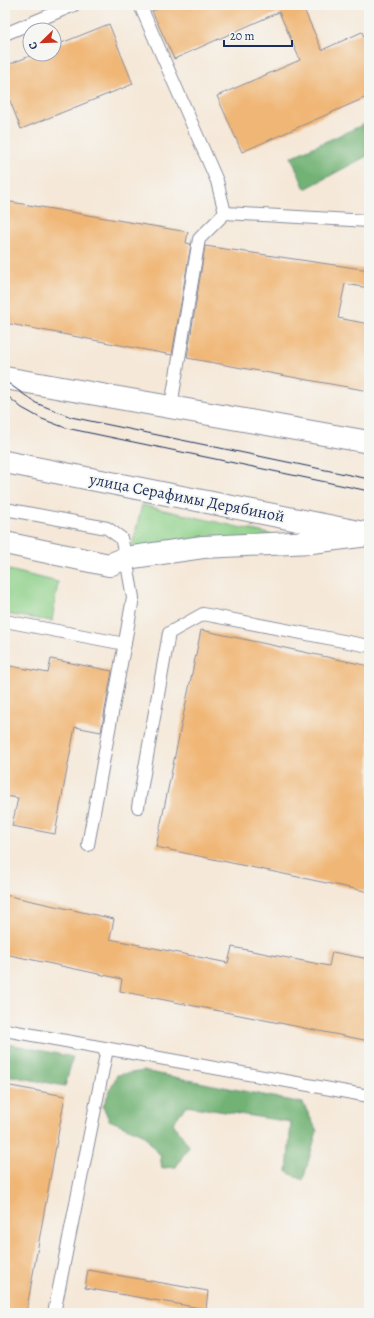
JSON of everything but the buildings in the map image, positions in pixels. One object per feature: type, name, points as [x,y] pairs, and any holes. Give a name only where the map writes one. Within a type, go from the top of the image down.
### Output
[{"type":"main road","points":[[5,378],[369,442]]},
{"type":"main road","name":"улица Серафимы Дерябиной","points":[[5,462],[369,534]]},
{"type":"main road","name":"улица Серафимы Дерябиной","points":[[5,543],[109,564],[126,558],[203,547],[312,542],[369,534]]},
{"type":"lane","points":[[5,34],[74,5]]},
{"type":"lane","points":[[140,5],[217,181],[225,213]]},
{"type":"lane","points":[[171,406],[199,239],[225,213],[369,221]]},
{"type":"lane","points":[[5,509],[107,528],[121,538],[126,558],[133,598],[88,845]]},
{"type":"lane","points":[[138,806],[169,633],[203,614],[369,646]]},
{"type":"lane","points":[[5,621],[125,644]]},
{"type":"lane","points":[[5,1030],[369,1096]]},
{"type":"lane","points":[[54,1313],[107,1049]]},
{"type":"green space","points":[[369,122],[369,155],[305,189],[291,157]]},
{"type":"green space","points":[[142,505],[278,536],[131,550]]},
{"type":"green space","points":[[5,569],[58,582],[52,621],[5,614]]},
{"type":"green space","points":[[5,1043],[73,1057],[65,1086],[5,1075]]},
{"type":"green space","points":[[144,1071],[303,1103],[317,1131],[303,1180],[287,1172],[291,1122],[186,1106],[173,1123],[189,1146],[176,1167],[162,1168],[160,1155],[143,1134],[109,1120],[103,1106],[117,1075]]},
{"type":"tram line","points":[[5,381],[36,403],[71,417],[369,479]]},
{"type":"tram line","points":[[5,394],[22,408],[42,419],[66,428],[369,491]]}]
